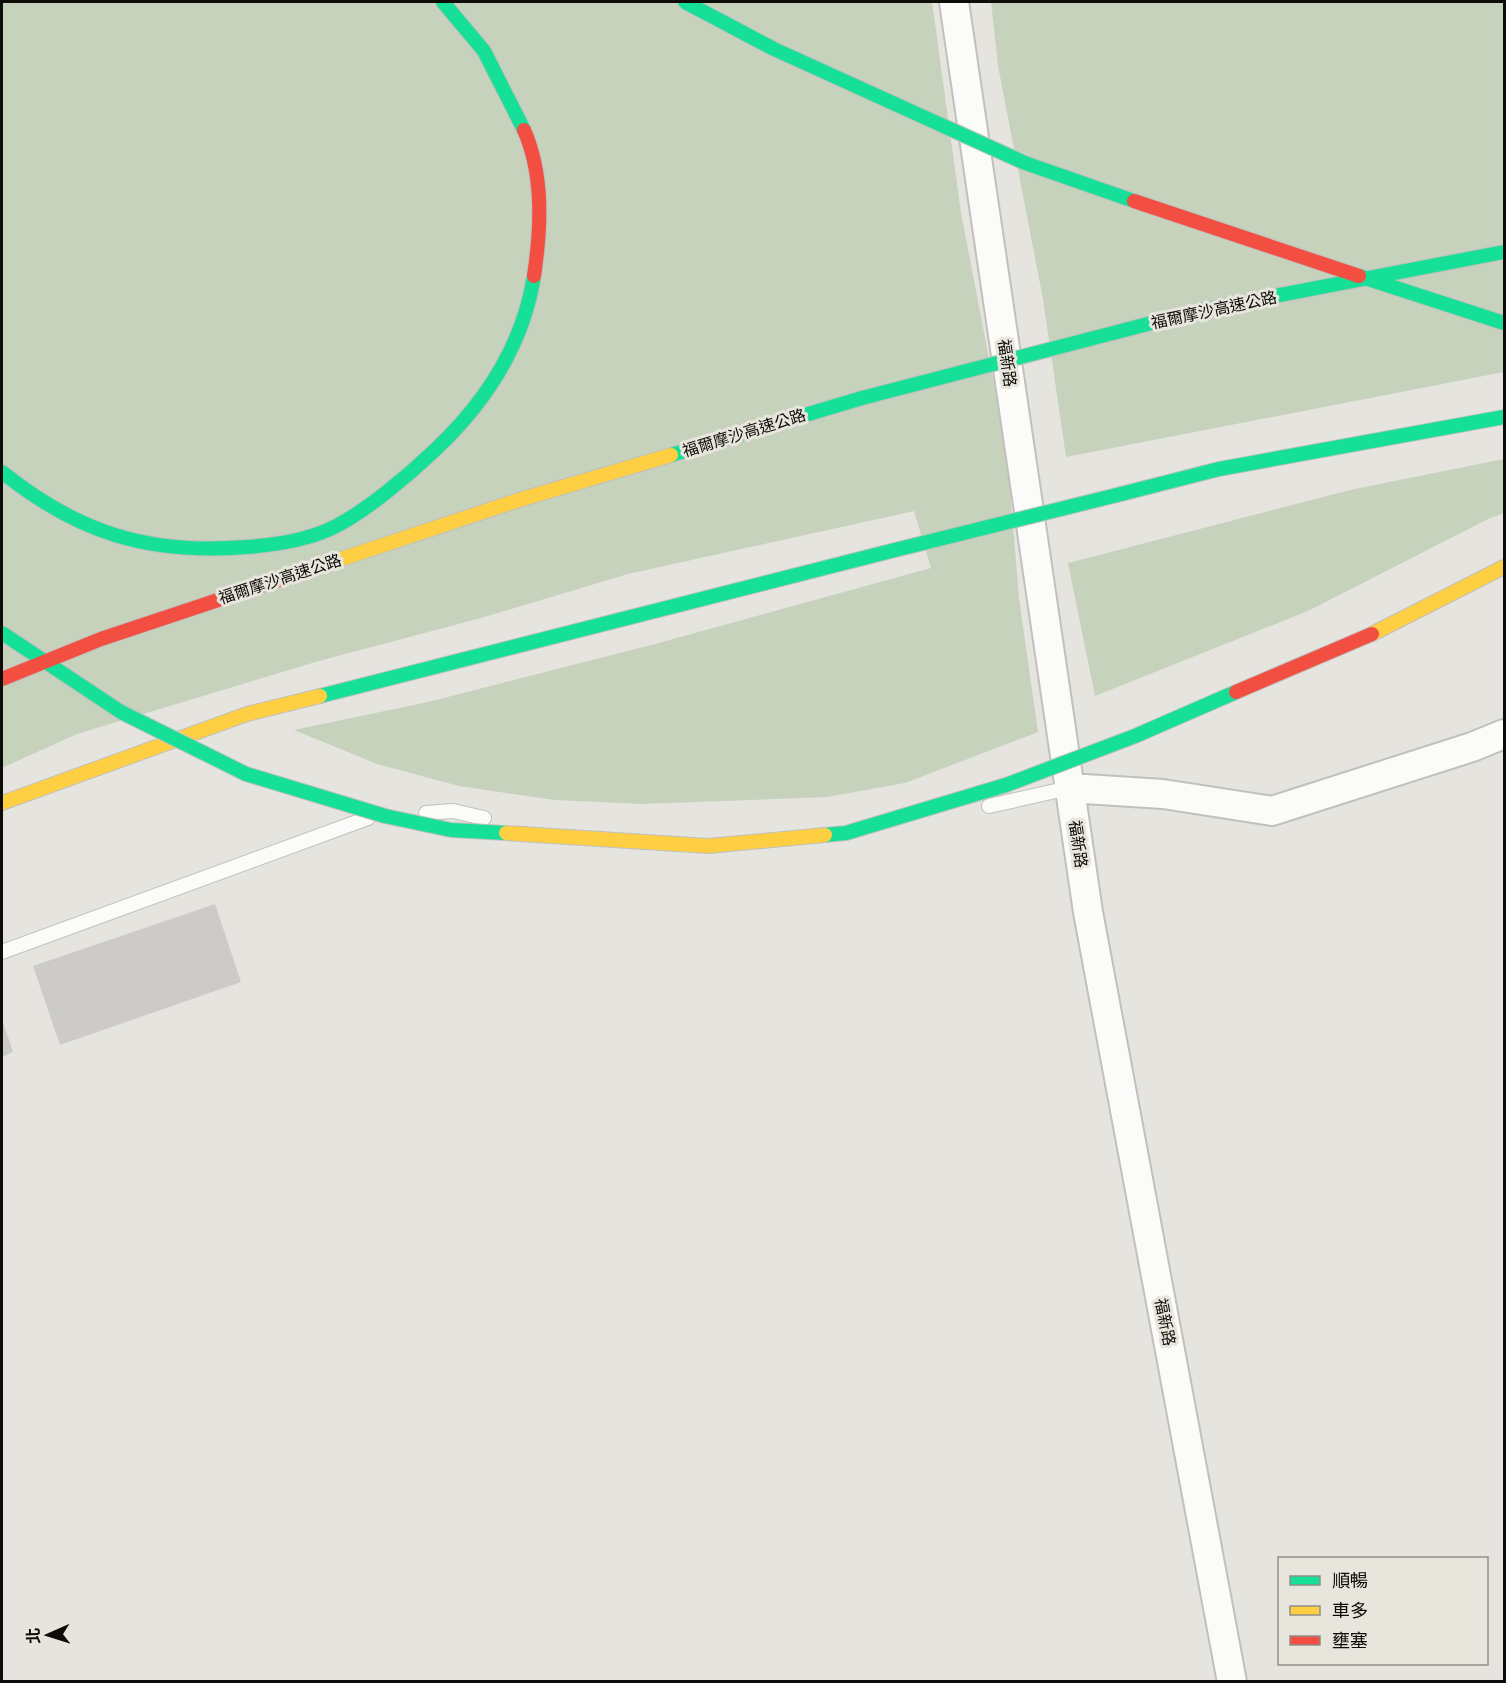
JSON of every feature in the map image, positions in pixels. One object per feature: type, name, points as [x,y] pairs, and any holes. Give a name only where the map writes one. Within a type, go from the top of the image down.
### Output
[{"type":"highway","points":[[2,472],[27,494],[77,523],[131,543],[201,550],[266,546],[329,530],[437,451],[494,387],[529,311],[540,241],[536,159],[501,78],[458,16],[443,2]]},
{"type":"highway","points":[[685,2],[774,49],[1025,163],[1255,243],[1504,323]]},
{"type":"highway","name":"福爾摩沙高速公路","points":[[2,679],[101,639],[519,500],[862,398],[1202,310],[1504,252]]},
{"type":"highway","points":[[2,803],[247,714],[1219,469],[1504,417]]},
{"type":"highway","points":[[2,633],[121,712],[246,774],[342,803],[451,830],[708,846],[846,833],[1006,785],[1135,736],[1372,634],[1504,567]]},
{"type":"street","name":"福新路","points":[[954,2],[1088,912],[1232,1682]]},
{"type":"street","points":[[1070,788],[1163,794],[1272,811],[1472,747],[1504,734]]},
{"type":"lane","points":[[2,952],[365,818],[453,811],[619,848],[945,816],[1070,788]]},
{"type":"green space","points":[[2,2],[932,2],[961,213],[1007,452],[1019,598],[1038,732],[905,783],[827,797],[642,804],[554,800],[459,786],[377,764],[294,730],[428,702],[655,644],[931,568],[914,511],[628,574],[481,618],[319,661],[77,734],[2,768]]},
{"type":"green space","points":[[991,2],[1504,2],[1504,372],[1066,457],[1043,299],[998,66]]},
{"type":"green space","points":[[1504,459],[1504,513],[1308,611],[1095,696],[1068,563],[1350,490]]},
{"type":"building","points":[[215,904],[241,982],[60,1045],[33,966]]},
{"type":"building","points":[[2,1019],[13,1052],[2,1057]]},
{"type":"traffic: fast","points":[[443,2],[484,51],[524,130]]},
{"type":"traffic: fast","points":[[685,2],[774,49],[1025,163],[1134,201]]},
{"type":"traffic: fast","points":[[671,455],[862,398],[1202,310],[1504,252]]},
{"type":"traffic: fast","points":[[2,472],[30,493],[87,525],[146,543],[211,549],[267,545],[310,537],[357,514],[385,493],[435,450],[470,413],[511,349],[529,301],[534,276]]},
{"type":"traffic: fast","points":[[1359,276],[1504,323]]},
{"type":"traffic: fast","points":[[1121,494],[1219,469],[1504,417]]},
{"type":"traffic: fast","points":[[895,550],[1121,494]]},
{"type":"traffic: fast","points":[[320,696],[895,550]]},
{"type":"traffic: fast","points":[[2,633],[121,712],[246,774],[385,816],[451,830],[506,833]]},
{"type":"traffic: fast","points":[[825,835],[846,833],[1006,785],[1135,736],[1236,692]]},
{"type":"traffic: slow","points":[[287,577],[519,500],[671,455]]},
{"type":"traffic: slow","points":[[1372,634],[1504,567]]},
{"type":"traffic: slow","points":[[2,803],[247,714],[320,696]]},
{"type":"traffic: slow","points":[[506,833],[708,846],[825,835]]},
{"type":"traffic: jam","points":[[524,130],[535,165],[538,184],[539,221],[534,276]]},
{"type":"traffic: jam","points":[[1134,201],[1359,276]]},
{"type":"traffic: jam","points":[[2,679],[101,639],[287,577]]},
{"type":"traffic: jam","points":[[1236,692],[1372,634]]}]
